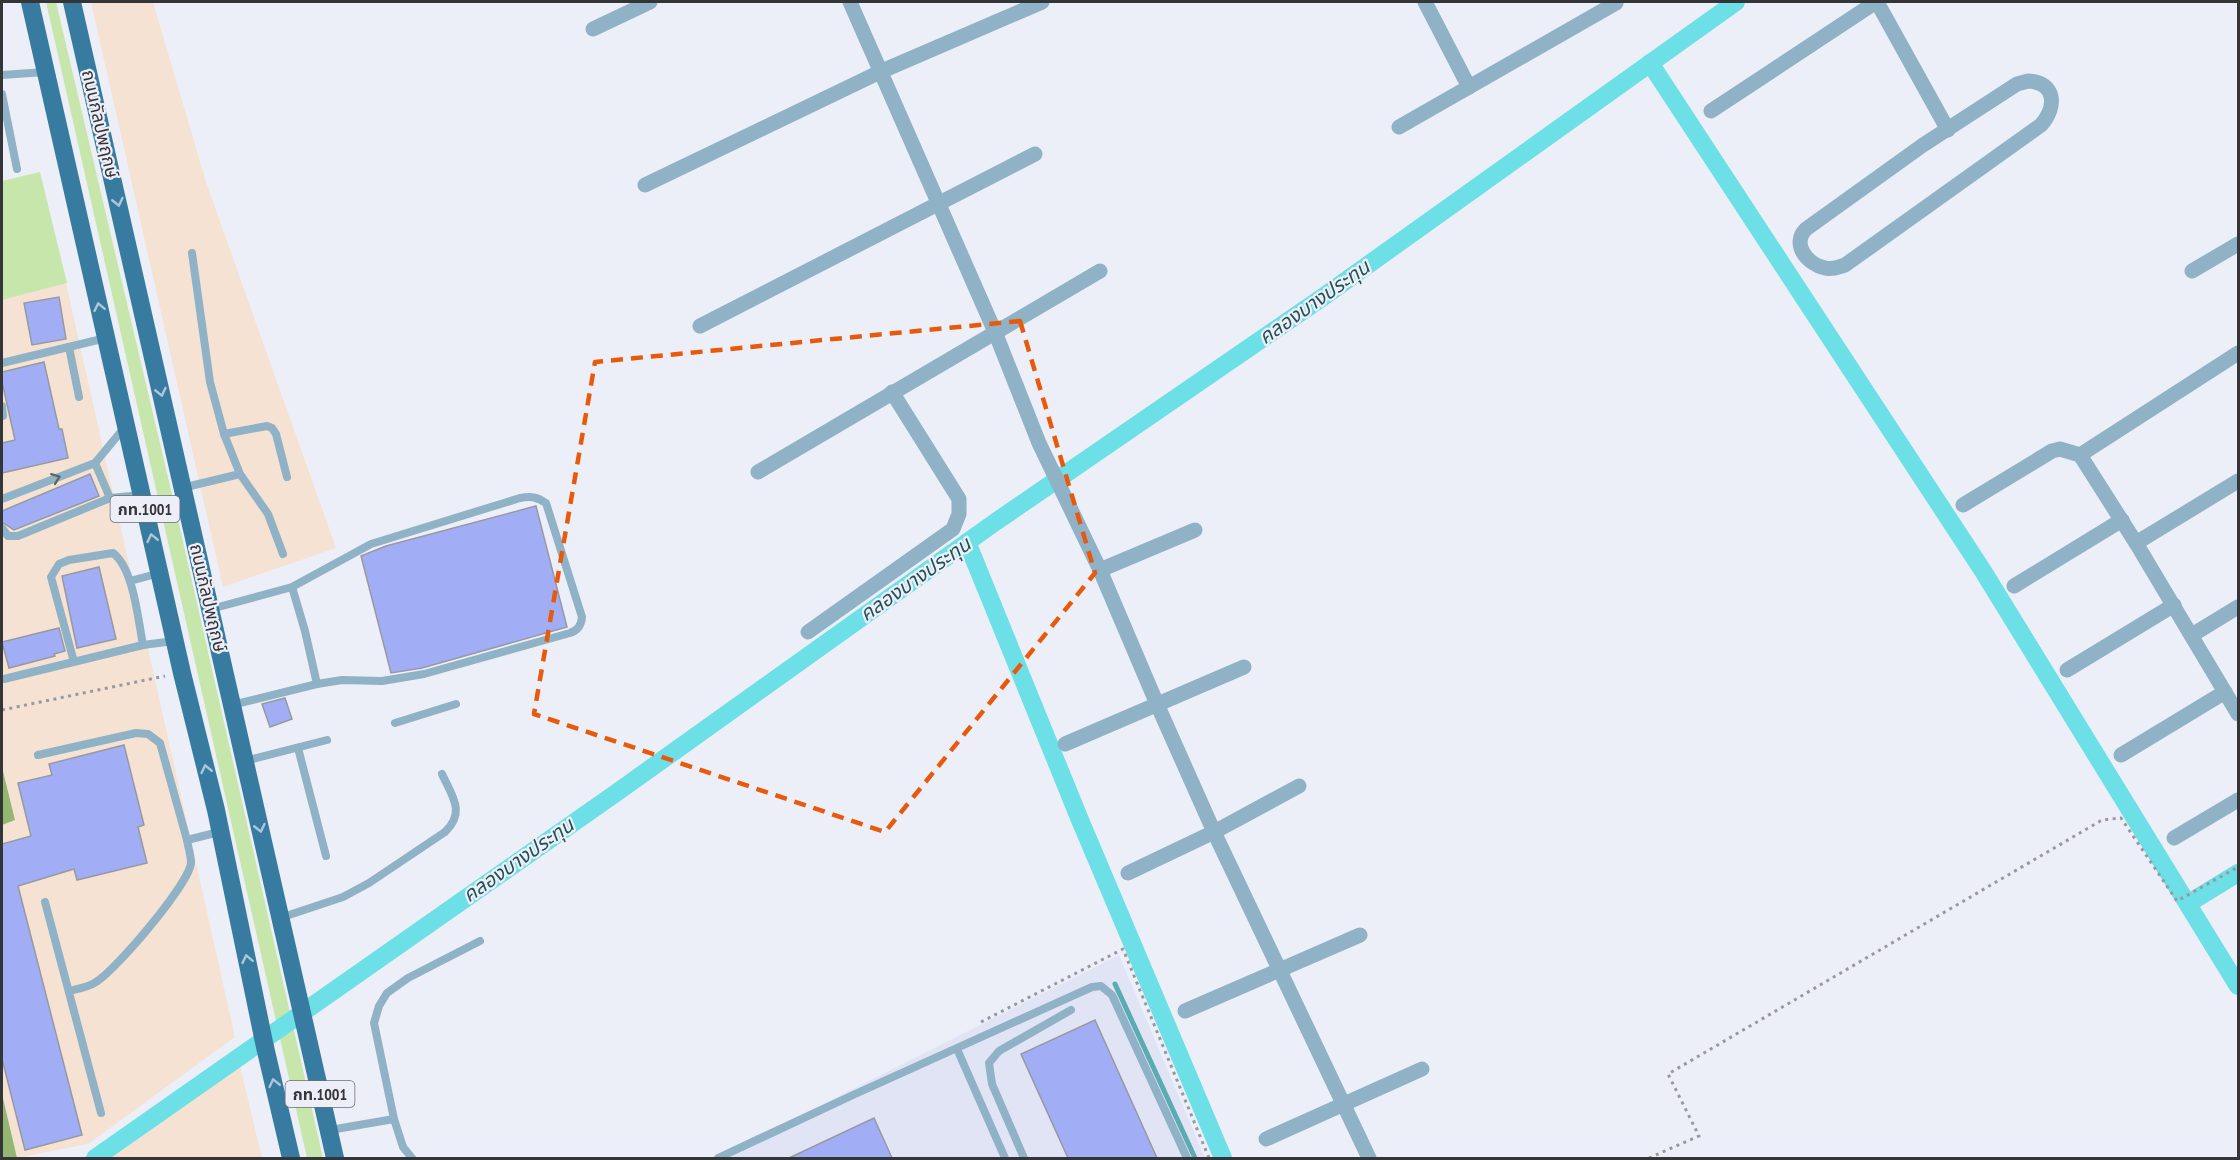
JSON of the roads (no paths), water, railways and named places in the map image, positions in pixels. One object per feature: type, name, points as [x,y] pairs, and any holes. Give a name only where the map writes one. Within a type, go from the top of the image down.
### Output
[{"type":"main road","name":"กท.1001","points":[[30,2],[182,673],[221,831],[265,1047],[291,1158]]},
{"type":"main road","name":"ถนนกัลปพฤกษ์","points":[[72,2],[304,1030],[335,1158]]},
{"type":"street","points":[[593,29],[650,2]]},
{"type":"street","points":[[850,2],[995,332],[1039,443],[1074,519],[1101,570],[1214,832],[1369,1158]]},
{"type":"street","points":[[645,185],[882,71],[1042,2]]},
{"type":"street","points":[[1425,2],[1469,87]]},
{"type":"street","points":[[1711,111],[1876,2],[1948,130]]},
{"type":"street","points":[[1399,127],[1616,3]]},
{"type":"street","points":[[2038,81],[2044,85],[2051,100],[2049,116],[2042,125],[1845,265],[1825,268],[1811,261],[1801,250],[1798,242],[1800,234],[1806,229],[1948,130],[2017,84],[2038,81]]},
{"type":"street","points":[[700,326],[1035,154]]},
{"type":"street","points":[[2192,271],[2238,244]]},
{"type":"street","points":[[758,472],[1100,270]]},
{"type":"street","points":[[2080,455],[2236,361]]},
{"type":"street","points":[[808,633],[953,529],[959,514],[959,499],[913,422],[892,392]]},
{"type":"street","points":[[1963,505],[2052,451],[2060,449],[2080,455],[2174,605],[2238,714]]},
{"type":"street","points":[[2136,543],[2238,482]]},
{"type":"street","points":[[2014,586],[2122,520]]},
{"type":"street","points":[[1101,570],[1195,530]]},
{"type":"street","points":[[2067,670],[2174,605]]},
{"type":"street","points":[[2192,635],[2238,607]]},
{"type":"street","points":[[1065,744],[1244,667]]},
{"type":"street","points":[[2121,755],[2225,692]]},
{"type":"street","points":[[1128,873],[1214,832],[1299,786]]},
{"type":"street","points":[[2174,838],[2238,800]]},
{"type":"street","points":[[1185,1011],[1360,935]]},
{"type":"street","points":[[1266,1139],[1422,1069]]},
{"type":"lane","points":[[2,75],[45,72]]},
{"type":"lane","points":[[2,94],[17,169]]},
{"type":"lane","points":[[192,253],[210,382],[224,434],[240,474],[268,514],[283,554]]},
{"type":"lane","points":[[2,363],[106,338]]},
{"type":"lane","points":[[69,347],[79,397]]},
{"type":"lane","points":[[2,406],[3,416]]},
{"type":"lane","points":[[2,499],[95,463],[126,425]]},
{"type":"lane","points":[[224,434],[267,426],[272,429],[276,434],[287,477]]},
{"type":"lane","points":[[95,463],[110,498]]},
{"type":"lane","points":[[182,488],[240,474]]},
{"type":"lane","points":[[2,528],[8,536],[18,536],[110,498],[142,495]]},
{"type":"lane","points":[[210,609],[292,587],[371,544],[531,496],[546,503],[582,617],[577,630],[570,633],[452,668],[382,681],[342,680],[303,686],[232,705]]},
{"type":"lane","points":[[74,662],[51,577],[59,564],[69,560],[113,553],[121,559],[130,581],[143,645]]},
{"type":"lane","points":[[130,581],[160,572]]},
{"type":"lane","points":[[292,587],[317,684]]},
{"type":"lane","points":[[4,679],[143,645],[175,640]]},
{"type":"lane","points":[[395,723],[456,704]]},
{"type":"lane","points":[[38,754],[136,733],[148,734],[157,738],[187,840],[191,863],[187,876],[130,949],[95,983],[69,991]]},
{"type":"lane","points":[[245,761],[327,740]]},
{"type":"lane","points":[[298,748],[326,856]]},
{"type":"lane","points":[[280,918],[343,897],[369,883],[445,832],[454,823],[457,815],[456,806],[442,774]]},
{"type":"lane","points":[[187,840],[221,831]]},
{"type":"lane","points":[[45,902],[101,1113]]},
{"type":"lane","points":[[412,1158],[403,1147],[394,1119],[374,1023],[379,1006],[387,993],[408,978],[480,941]]},
{"type":"lane","points":[[718,1158],[1092,987],[1101,986],[1112,995],[1187,1158]]},
{"type":"lane","points":[[1024,1158],[992,1084],[990,1063],[999,1051],[1071,1010]]},
{"type":"lane","points":[[957,1049],[1005,1158]]},
{"type":"lane","points":[[328,1131],[394,1119]]},
{"type":"waterway","name":"คลองบางประทุน","points":[[95,1158],[616,793],[994,523],[1323,297],[1736,2]]},
{"type":"waterway","points":[[1650,63],[1983,571],[2238,986]]},
{"type":"waterway","points":[[967,542],[1080,820],[1223,1158]]},
{"type":"waterway","points":[[2189,903],[2238,873]]},
{"type":"waterway","points":[[1115,984],[1195,1158]]}]
